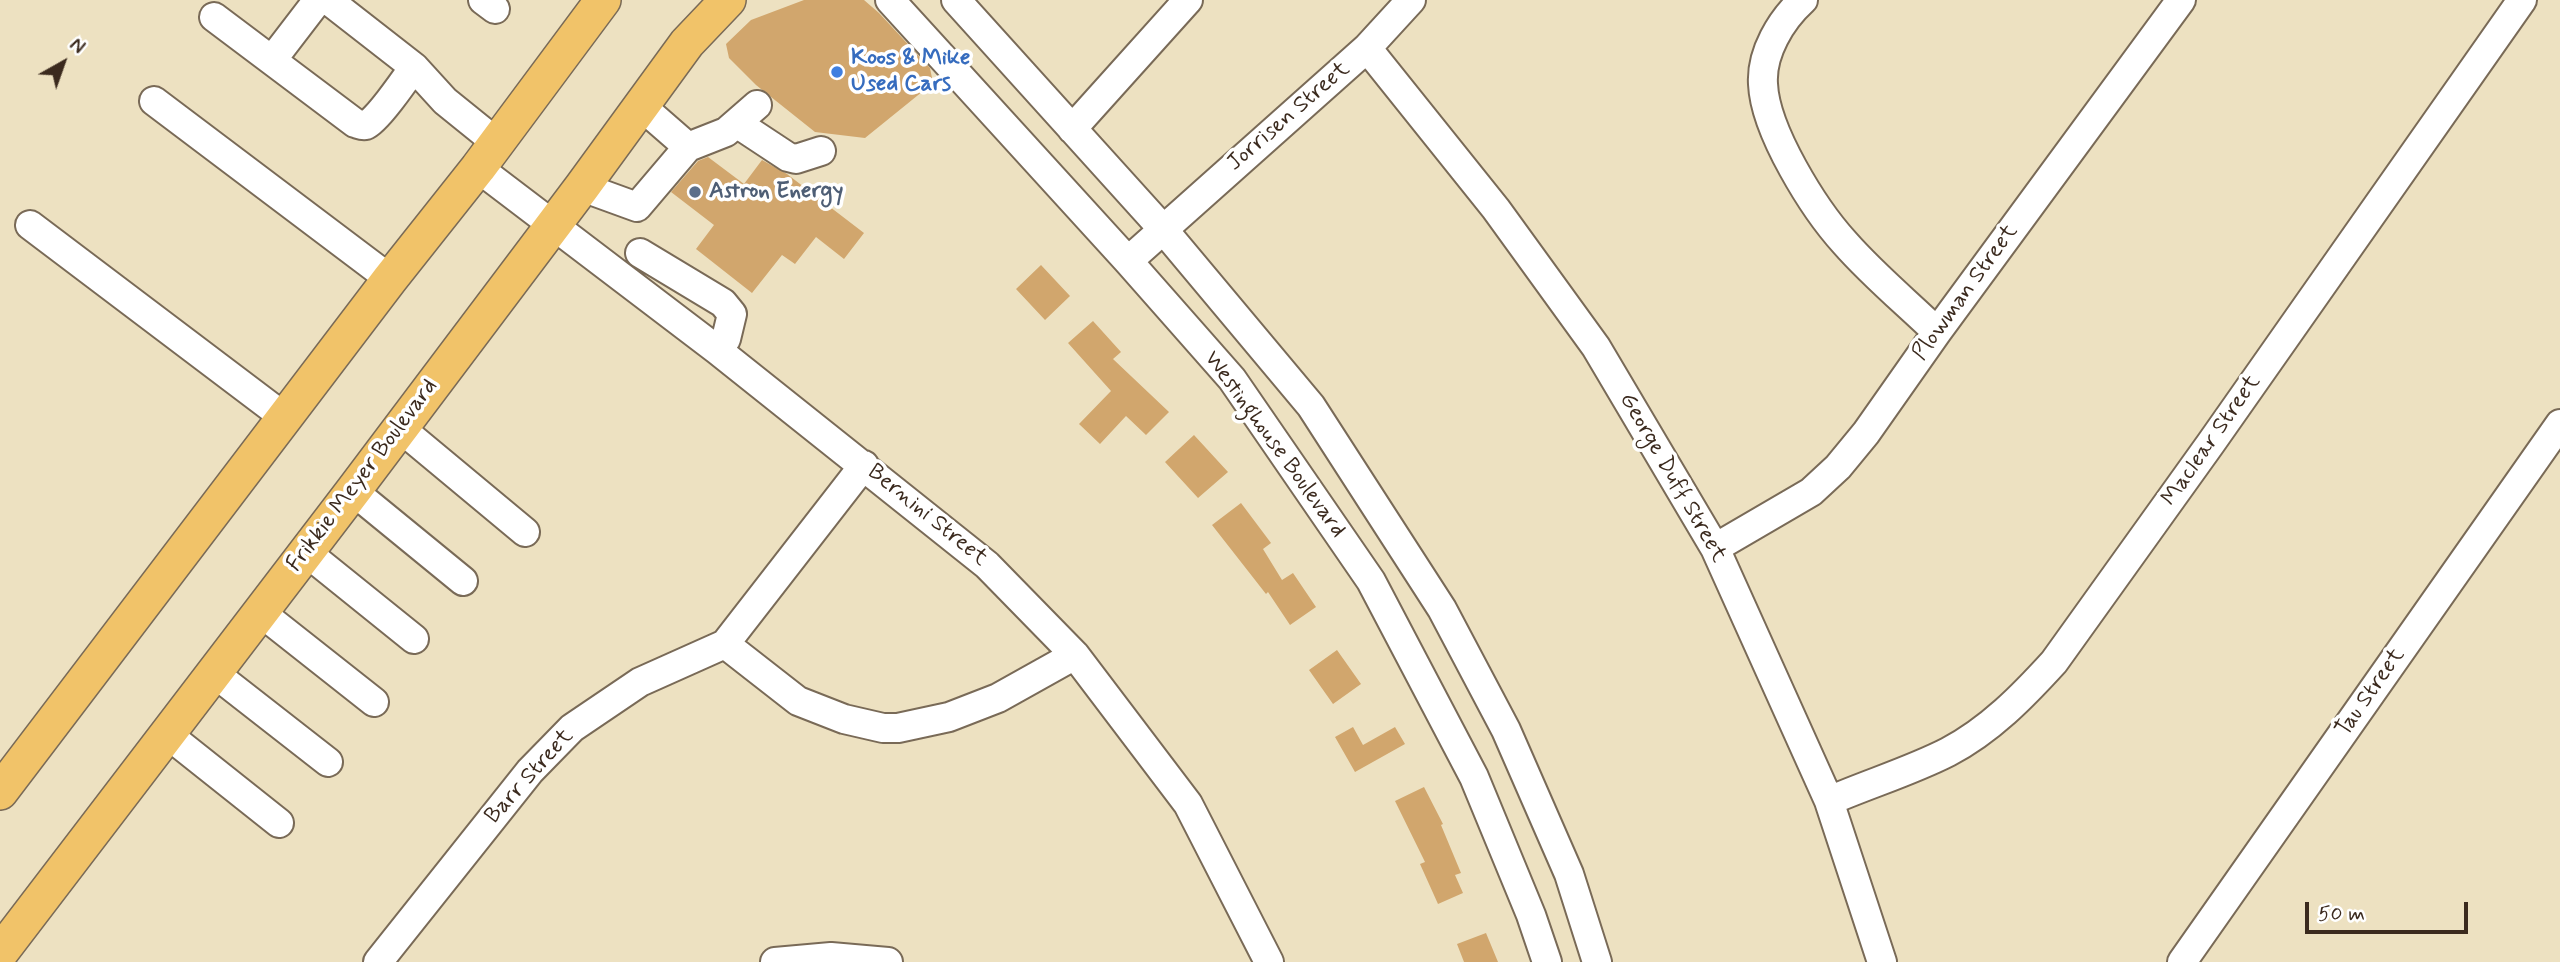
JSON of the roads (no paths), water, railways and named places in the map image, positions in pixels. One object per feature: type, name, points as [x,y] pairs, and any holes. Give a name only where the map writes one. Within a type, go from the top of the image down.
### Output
[{"type":"main road","points":[[0,792],[603,0]]},
{"type":"main road","name":"Frikkie Meyer Boulevard","points":[[0,953],[400,429],[687,43],[727,0]]},
{"type":"street","points":[[272,60],[318,0]]},
{"type":"street","name":"Bernini Street","points":[[328,0],[415,67],[487,155],[553,225],[716,349],[987,565],[1075,655],[1188,804],[1269,962]]},
{"type":"street","name":"Westinghouse Boulevard","points":[[890,0],[1232,379],[1371,581],[1474,777],[1531,915],[1547,962]]},
{"type":"street","name":"Westinghouse Boulevard","points":[[956,0],[1163,228],[1311,406],[1442,609],[1506,730],[1569,874],[1597,962]]},
{"type":"street","points":[[1072,129],[1188,0]]},
{"type":"street","name":"Jorrisen Street","points":[[1128,261],[1367,48],[1411,0]]},
{"type":"street","points":[[1803,0],[1792,10],[1765,60],[1763,84],[1767,109],[1805,189],[1844,243],[1937,332]]},
{"type":"street","name":"Plowman Street","points":[[1715,548],[1811,492],[1838,467],[1866,433],[2181,0]]},
{"type":"street","name":"Maclear Street","points":[[1829,801],[1948,751],[1989,726],[2025,694],[2054,662],[2522,0]]},
{"type":"street","points":[[214,17],[361,125],[372,121],[415,67]]},
{"type":"street","name":"George Duff Street","points":[[1367,48],[1496,209],[1596,347],[1715,548],[1829,801],[1882,962]]},
{"type":"street","points":[[154,101],[390,279]]},
{"type":"street","points":[[641,106],[688,147]]},
{"type":"street","points":[[637,207],[688,147],[710,139],[747,114],[788,157],[796,159],[821,151]]},
{"type":"street","points":[[582,187],[637,207]]},
{"type":"street","points":[[624,280],[640,253],[642,236],[637,207]]},
{"type":"street","points":[[30,225],[284,417]]},
{"type":"street","points":[[640,253],[723,303],[732,314],[726,339],[716,349]]},
{"type":"street","name":"Tau Street","points":[[2182,962],[2560,424]]},
{"type":"street","points":[[400,429],[526,532]]},
{"type":"street","name":"Barr Street","points":[[379,962],[530,771],[572,728],[640,682],[725,644],[864,465]]},
{"type":"street","points":[[353,491],[463,581]]},
{"type":"street","points":[[306,552],[414,639]]},
{"type":"street","points":[[261,612],[373,702]]},
{"type":"street","points":[[725,644],[798,701],[844,719],[883,728],[898,728],[950,717],[998,698],[1075,655]]},
{"type":"street","points":[[214,673],[328,762]]},
{"type":"street","points":[[167,734],[279,823]]},
{"type":"street","points":[[775,962],[831,957],[879,961]]},
{"type":"place","name":"Koos & Mike Used Cars","points":[[837,72]]},
{"type":"place","name":"Astron Energy","points":[[695,192]]}]
